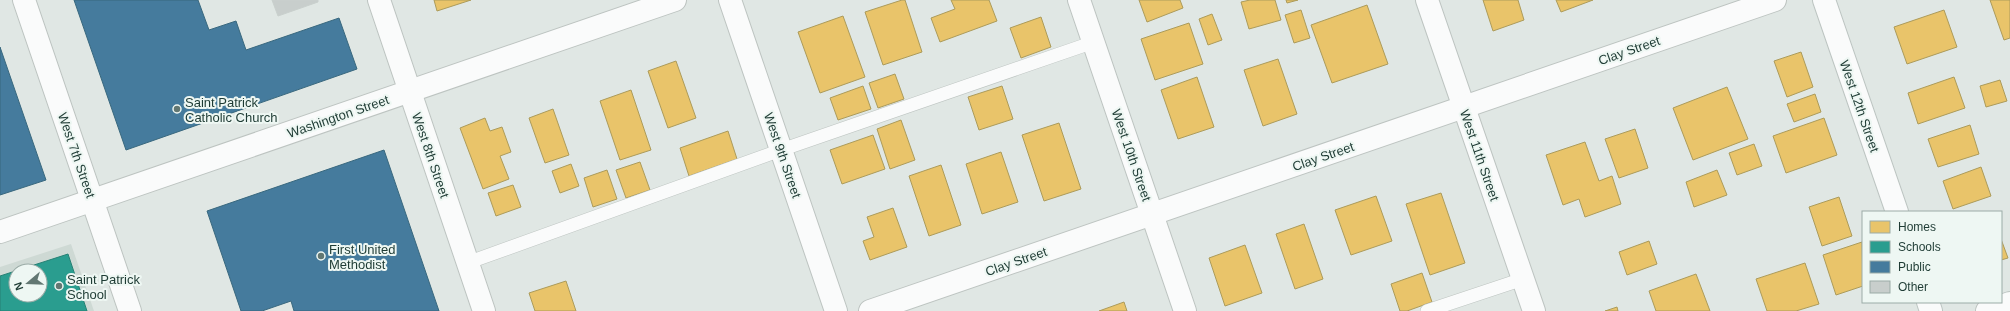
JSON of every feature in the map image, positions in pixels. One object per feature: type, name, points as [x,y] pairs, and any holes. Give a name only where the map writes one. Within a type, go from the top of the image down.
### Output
[{"type":"street","name":"West 7th Street","points":[[24,0],[130,311]]},
{"type":"street","name":"West 8th Street","points":[[379,0],[484,311]]},
{"type":"street","name":"Washington Street","points":[[0,232],[676,0]]},
{"type":"street","name":"West 9th Street","points":[[730,0],[836,311]]},
{"type":"street","name":"West 10th Street","points":[[1079,0],[1185,311]]},
{"type":"street","name":"West 11th Street","points":[[1427,0],[1534,311]]},
{"type":"street","name":"Clay Street","points":[[870,311],[1774,0]]},
{"type":"street","name":"West 12th Street","points":[[1824,0],[1897,211]]},
{"type":"street","points":[[1987,311],[2010,303]]},
{"type":"lane","points":[[468,263],[781,150],[1094,42]]},
{"type":"lane","points":[[1427,311],[1522,279]]},
{"type":"shaded area","name":"Saint Patrick School","points":[[71,244],[94,311],[0,311],[0,267],[8,264],[8,303],[48,303],[48,263],[12,263]]},
{"type":"building: Homes","points":[[434,0],[471,0],[437,11]]},
{"type":"building: Homes","points":[[905,0],[922,52],[883,65],[865,12]]},
{"type":"building: Homes","points":[[951,0],[989,0],[997,21],[940,42],[931,18],[955,9]]},
{"type":"building: Homes","points":[[1139,0],[1180,0],[1183,8],[1147,22]]},
{"type":"building: Homes","points":[[1250,0],[1275,0],[1281,20],[1249,29],[1241,2]]},
{"type":"building: Homes","points":[[1286,0],[1298,0],[1287,3]]},
{"type":"building: Homes","points":[[1483,0],[1518,0],[1524,20],[1493,31]]},
{"type":"building: Homes","points":[[1556,0],[1593,0],[1561,12]]},
{"type":"building: Homes","points":[[1990,0],[2010,0],[2010,38],[2004,40]]},
{"type":"building: Homes","points":[[1367,5],[1388,64],[1332,83],[1311,25]]},
{"type":"building: Homes","points":[[1301,10],[1310,38],[1294,43],[1285,15]]},
{"type":"building: Homes","points":[[1944,10],[1957,47],[1907,64],[1894,27]]},
{"type":"building: Homes","points":[[1212,14],[1222,40],[1208,45],[1199,19]]},
{"type":"building: Homes","points":[[843,16],[865,77],[820,93],[798,32]]},
{"type":"building: Homes","points":[[1041,17],[1051,47],[1021,58],[1010,28]]},
{"type":"building: Homes","points":[[1189,23],[1203,64],[1155,80],[1141,39]]},
{"type":"building: Homes","points":[[1801,52],[1813,87],[1787,97],[1774,61]]},
{"type":"building: Homes","points":[[1278,59],[1297,114],[1263,126],[1244,70]]},
{"type":"building: Homes","points":[[676,61],[696,118],[668,128],[648,71]]},
{"type":"building: Homes","points":[[895,74],[904,99],[878,108],[869,83]]},
{"type":"building: Homes","points":[[1197,77],[1214,127],[1178,139],[1161,90]]},
{"type":"building: Homes","points":[[1954,77],[1965,108],[1918,124],[1908,93]]},
{"type":"building: Homes","points":[[2000,80],[2007,101],[1986,107],[1980,86]]},
{"type":"building: Homes","points":[[863,86],[871,109],[838,120],[830,98]]},
{"type":"building: Homes","points":[[1002,86],[1013,119],[979,130],[968,97]]},
{"type":"building: Homes","points":[[1727,87],[1748,139],[1693,160],[1673,108]]},
{"type":"building: Homes","points":[[631,90],[651,150],[620,160],[600,101]]},
{"type":"building: Homes","points":[[1815,94],[1821,112],[1794,122],[1787,104]]},
{"type":"building: Homes","points":[[553,109],[569,155],[545,163],[529,118]]},
{"type":"building: Homes","points":[[485,118],[490,131],[502,127],[511,152],[500,156],[509,179],[483,189],[460,128]]},
{"type":"building: Homes","points":[[1824,118],[1837,155],[1786,173],[1773,136]]},
{"type":"building: Homes","points":[[901,120],[915,160],[890,169],[877,129]]},
{"type":"building: Homes","points":[[1059,123],[1081,189],[1044,201],[1022,135]]},
{"type":"building: Homes","points":[[1970,125],[1979,154],[1938,167],[1928,139]]},
{"type":"building: Homes","points":[[1635,129],[1648,168],[1619,178],[1605,139]]},
{"type":"building: Homes","points":[[728,131],[737,159],[689,176],[680,148]]},
{"type":"building: Homes","points":[[873,135],[885,169],[842,184],[830,150]]},
{"type":"building: Homes","points":[[1585,142],[1599,181],[1612,176],[1621,204],[1585,217],[1579,199],[1563,205],[1546,155]]},
{"type":"building: Homes","points":[[1754,144],[1762,166],[1737,175],[1729,153]]},
{"type":"building: Homes","points":[[1001,152],[1018,202],[982,214],[966,164]]},
{"type":"building: Homes","points":[[640,162],[650,190],[626,198],[616,170]]},
{"type":"building: Homes","points":[[571,164],[579,186],[560,193],[552,171]]},
{"type":"building: Homes","points":[[941,165],[961,225],[929,236],[909,176]]},
{"type":"building: Homes","points":[[1981,167],[1991,196],[1953,209],[1943,181]]},
{"type":"building: Homes","points":[[607,170],[617,199],[593,207],[584,178]]},
{"type":"building: Homes","points":[[1717,170],[1727,195],[1694,207],[1686,182]]},
{"type":"building: Homes","points":[[513,185],[521,207],[496,216],[488,193]]},
{"type":"building: Homes","points":[[1441,193],[1465,263],[1430,275],[1406,204]]},
{"type":"building: Homes","points":[[1376,196],[1392,241],[1351,255],[1335,210]]},
{"type":"building: Homes","points":[[1839,197],[1852,236],[1822,246],[1809,207]]},
{"type":"building: Homes","points":[[893,208],[907,247],[870,260],[863,241],[874,237],[867,217]]},
{"type":"building: Homes","points":[[1304,224],[1323,279],[1295,289],[1276,234]]},
{"type":"building: Homes","points":[[1649,241],[1657,264],[1627,275],[1619,252]]},
{"type":"building: Homes","points":[[1862,242],[1862,286],[1836,295],[1823,255]]},
{"type":"building: Homes","points":[[2002,242],[2008,258],[2002,260]]},
{"type":"building: Homes","points":[[1245,245],[1262,293],[1225,306],[1209,258]]},
{"type":"building: Homes","points":[[1805,263],[1819,304],[1796,311],[1767,311],[1756,279]]},
{"type":"building: Homes","points":[[1422,273],[1432,302],[1407,311],[1400,311],[1391,284]]},
{"type":"building: Homes","points":[[1696,274],[1710,311],[1656,311],[1649,291]]},
{"type":"building: Homes","points":[[566,281],[576,311],[535,311],[529,293]]},
{"type":"building: Homes","points":[[1124,302],[1127,311],[1099,311]]},
{"type":"building: Homes","points":[[1617,307],[1618,311],[1605,311]]},
{"type":"building: Schools","name":"Saint Patrick School","points":[[68,254],[87,311],[0,311],[0,276],[8,273],[8,303],[48,303],[48,263],[40,263]]},
{"type":"building: Public","name":"Saint Patrick Catholic Church","points":[[74,0],[198,0],[209,30],[236,21],[246,50],[339,18],[357,69],[126,150]]},
{"type":"building: Public","points":[[0,47],[46,180],[0,195]]},
{"type":"building: Public","name":"First United Methodist","points":[[384,150],[439,311],[294,311],[291,301],[262,311],[241,311],[207,211]]},
{"type":"building: Other","points":[[272,0],[318,0],[318,2],[278,16]]},
{"type":"place","name":"Saint Patrick Catholic Church","points":[[177,109]]},
{"type":"place","name":"First United Methodist","points":[[321,256]]},
{"type":"place","name":"Saint Patrick School","points":[[59,286]]}]
